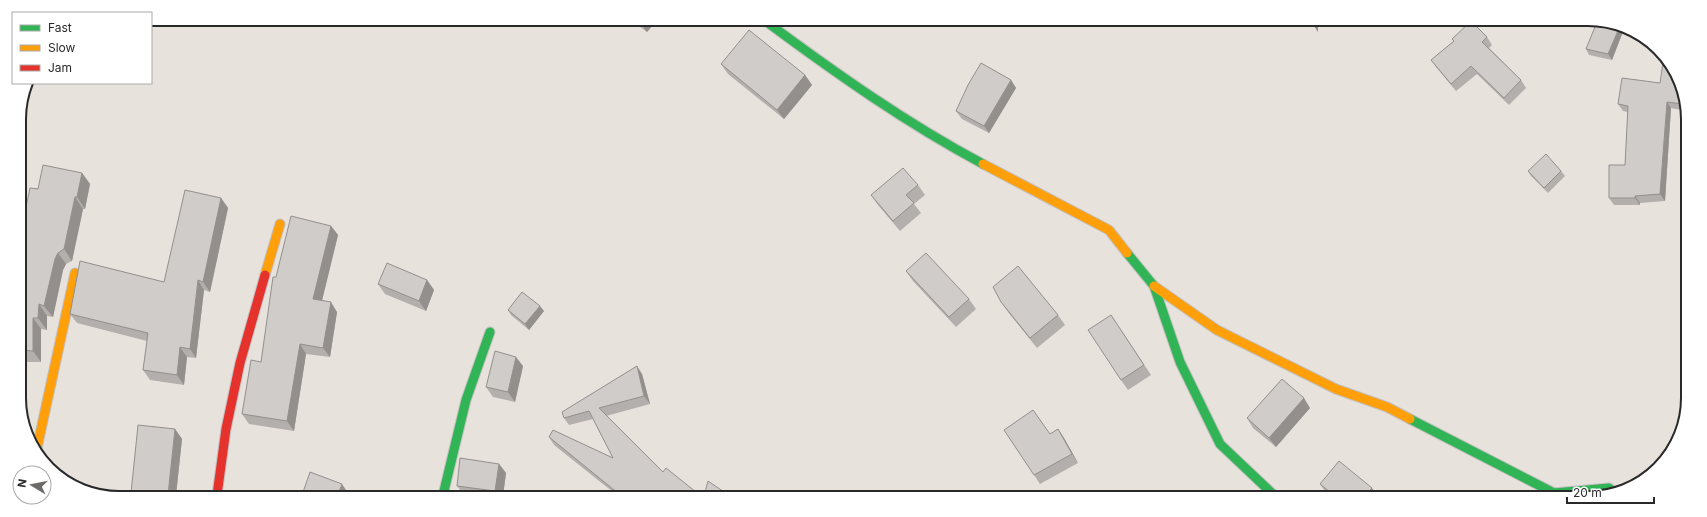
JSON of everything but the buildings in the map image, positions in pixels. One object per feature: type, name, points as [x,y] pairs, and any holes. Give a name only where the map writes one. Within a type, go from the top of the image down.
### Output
[{"type":"street","points":[[772,26],[836,73],[952,148],[1109,230],[1154,286],[1217,330],[1336,389],[1387,407],[1550,491]]},
{"type":"street","points":[[218,491],[226,429],[240,363],[280,224]]},
{"type":"street","points":[[38,444],[75,273]]},
{"type":"street","points":[[1154,286],[1180,362],[1220,444],[1270,491]]},
{"type":"street","points":[[444,491],[466,400],[490,332]]},
{"type":"street","points":[[1576,491],[1609,488]]},
{"type":"traffic: fast","points":[[772,26],[817,59],[898,114],[926,132],[983,164]]},
{"type":"traffic: fast","points":[[1127,253],[1154,286],[1180,362],[1220,444],[1270,491]]},
{"type":"traffic: fast","points":[[444,491],[466,400],[490,332]]},
{"type":"traffic: fast","points":[[1410,419],[1550,491]]},
{"type":"traffic: fast","points":[[1576,491],[1609,488]]},
{"type":"traffic: slow","points":[[983,164],[1109,230],[1127,253]]},
{"type":"traffic: slow","points":[[265,275],[280,224]]},
{"type":"traffic: slow","points":[[38,444],[75,273]]},
{"type":"traffic: slow","points":[[1154,286],[1217,330],[1336,389],[1387,407],[1410,419]]},
{"type":"traffic: jam","points":[[218,491],[226,429],[240,363],[265,275]]}]
